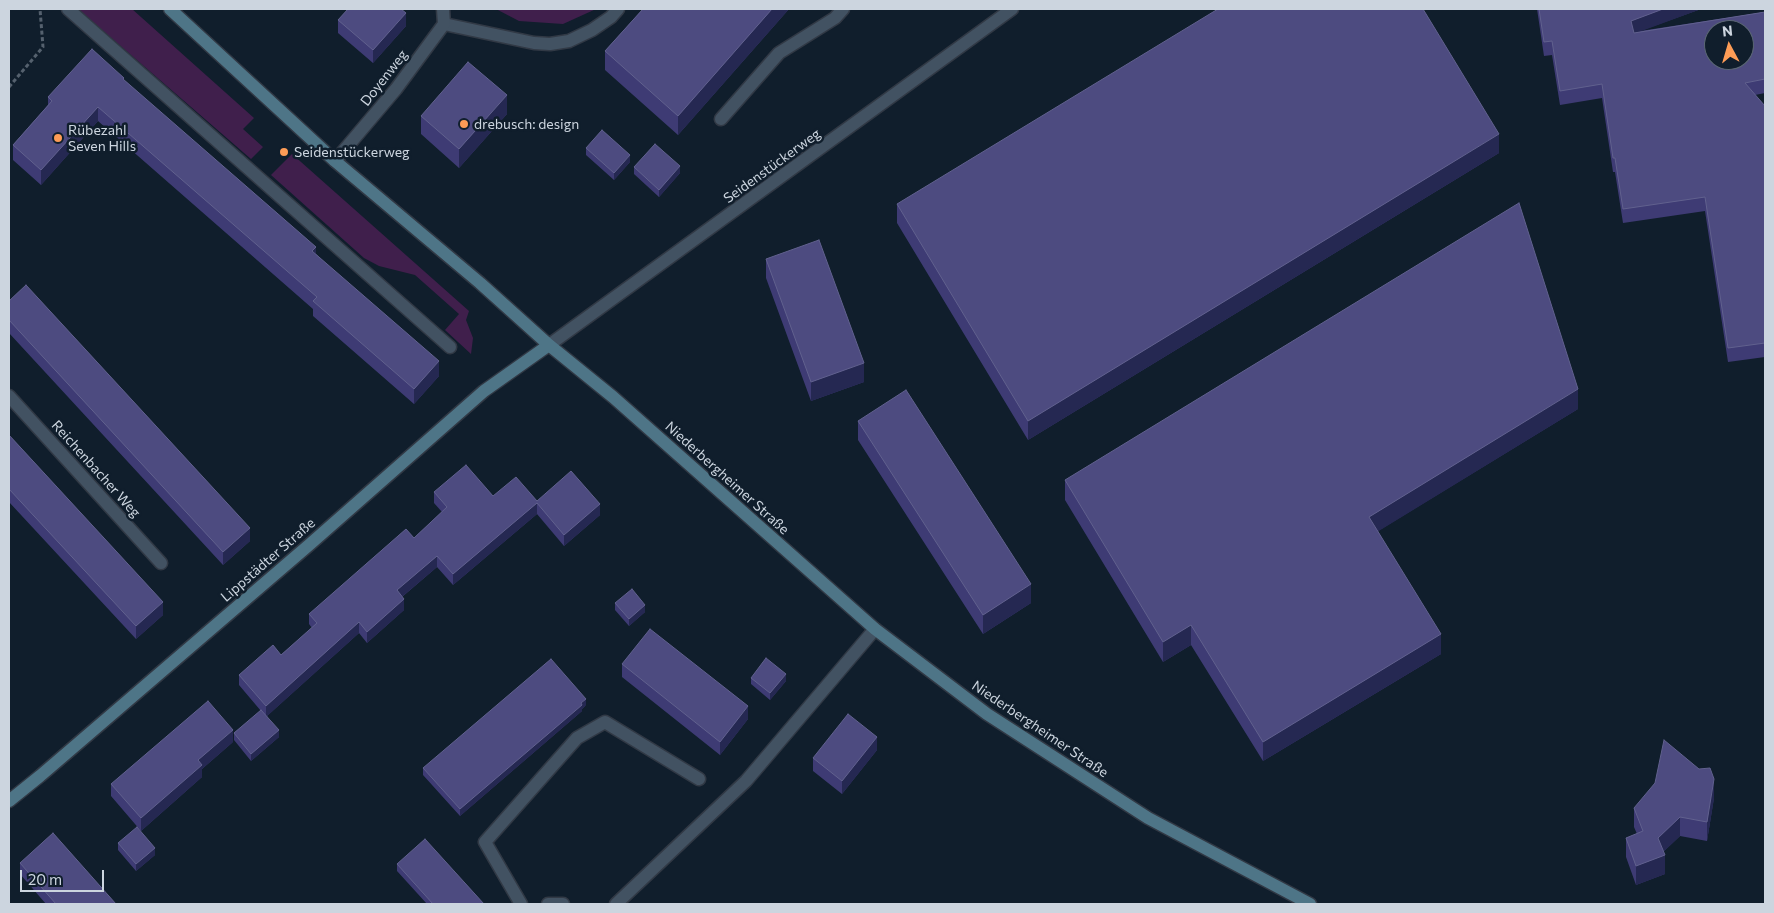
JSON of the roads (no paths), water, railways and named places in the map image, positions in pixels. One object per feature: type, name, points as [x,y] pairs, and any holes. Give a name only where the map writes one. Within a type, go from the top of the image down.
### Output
[{"type":"main road","name":"Niederbergheimer Straße","points":[[170,9],[336,161],[480,283],[549,345],[613,397],[875,629],[987,714],[1148,818],[1310,904]]},
{"type":"main road","name":"Lippstädter Straße","points":[[9,801],[309,545],[484,391],[549,345]]},
{"type":"street","points":[[68,9],[450,347]]},
{"type":"street","points":[[443,9],[444,24],[534,43],[550,44],[569,41],[592,30],[611,17],[618,9]]},
{"type":"street","points":[[721,119],[779,53],[835,18],[844,9]]},
{"type":"street","name":"Seidenstückerweg","points":[[549,345],[1011,9]]},
{"type":"street","name":"Doyenweg","points":[[336,161],[396,89],[444,24]]},
{"type":"street","name":"Reichenbacher Weg","points":[[9,396],[161,563]]},
{"type":"street","points":[[616,904],[746,781],[875,629]]},
{"type":"street","points":[[521,904],[485,842],[577,738],[605,722],[699,779]]},
{"type":"street","points":[[548,904],[563,904]]},
{"type":"place","name":"drebusch: design","points":[[464,124]]},
{"type":"place","name":"Rübezahl Seven Hills","points":[[58,138]]},
{"type":"place","name":"Seidenstückerweg","points":[[284,152]]}]
